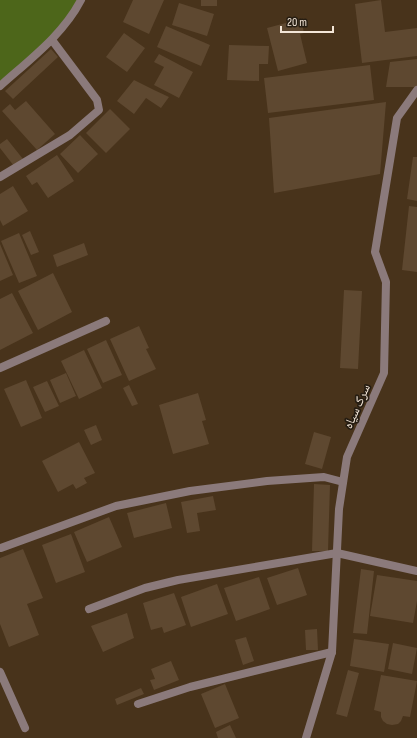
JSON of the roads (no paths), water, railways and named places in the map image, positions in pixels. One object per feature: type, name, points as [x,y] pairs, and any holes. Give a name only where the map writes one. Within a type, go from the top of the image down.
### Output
[{"type":"street","points":[[0,86],[52,40],[75,13],[81,0]]},
{"type":"street","points":[[0,177],[70,135],[99,110],[97,100],[52,40]]},
{"type":"street","name":"سرک سیاه","points":[[306,738],[332,652],[339,509],[347,457],[384,373],[386,282],[375,252],[396,118],[417,90]]},
{"type":"street","points":[[0,368],[106,321]]},
{"type":"street","points":[[1,548],[116,506],[190,491],[267,481],[324,477],[343,482]]},
{"type":"street","points":[[90,610],[145,588],[178,580],[337,553],[417,571]]},
{"type":"street","points":[[138,704],[190,686],[332,652]]},
{"type":"street","points":[[0,672],[25,728]]}]
